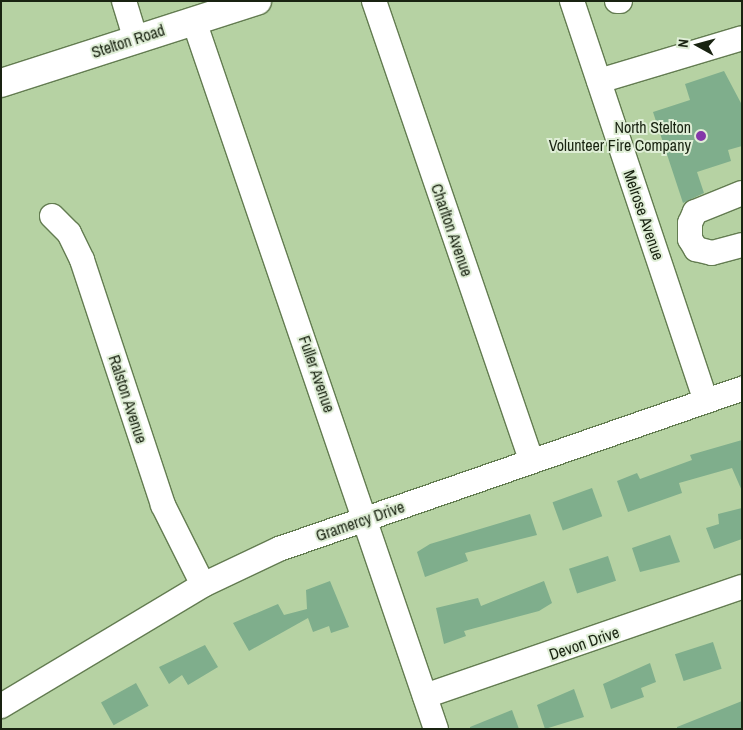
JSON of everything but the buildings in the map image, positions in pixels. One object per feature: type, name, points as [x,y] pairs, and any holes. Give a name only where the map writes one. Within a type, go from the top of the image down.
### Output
[{"type":"main road","name":"Stelton Road","points":[[1,83],[135,38],[256,1]]},
{"type":"street","points":[[124,1],[135,38]]},
{"type":"street","name":"Charlton Avenue","points":[[374,1],[531,459]]},
{"type":"street","name":"Melrose Avenue","points":[[572,1],[706,401]]},
{"type":"street","name":"Fuller Avenue","points":[[194,21],[368,519],[436,729]]},
{"type":"street","points":[[599,80],[742,38]]},
{"type":"street","points":[[742,193],[695,212],[690,223],[690,239],[696,249],[712,253],[742,245]]},
{"type":"street","name":"Ralston Avenue","points":[[52,216],[69,233],[82,260],[163,505],[203,585]]},
{"type":"street","name":"Gramercy Drive","points":[[1,706],[203,585],[279,548],[368,519],[531,459],[742,389]]},
{"type":"street","name":"Devon Drive","points":[[426,696],[742,588]]},
{"type":"place","name":"North Stelton Volunteer Fire Company","points":[[701,136]]}]
